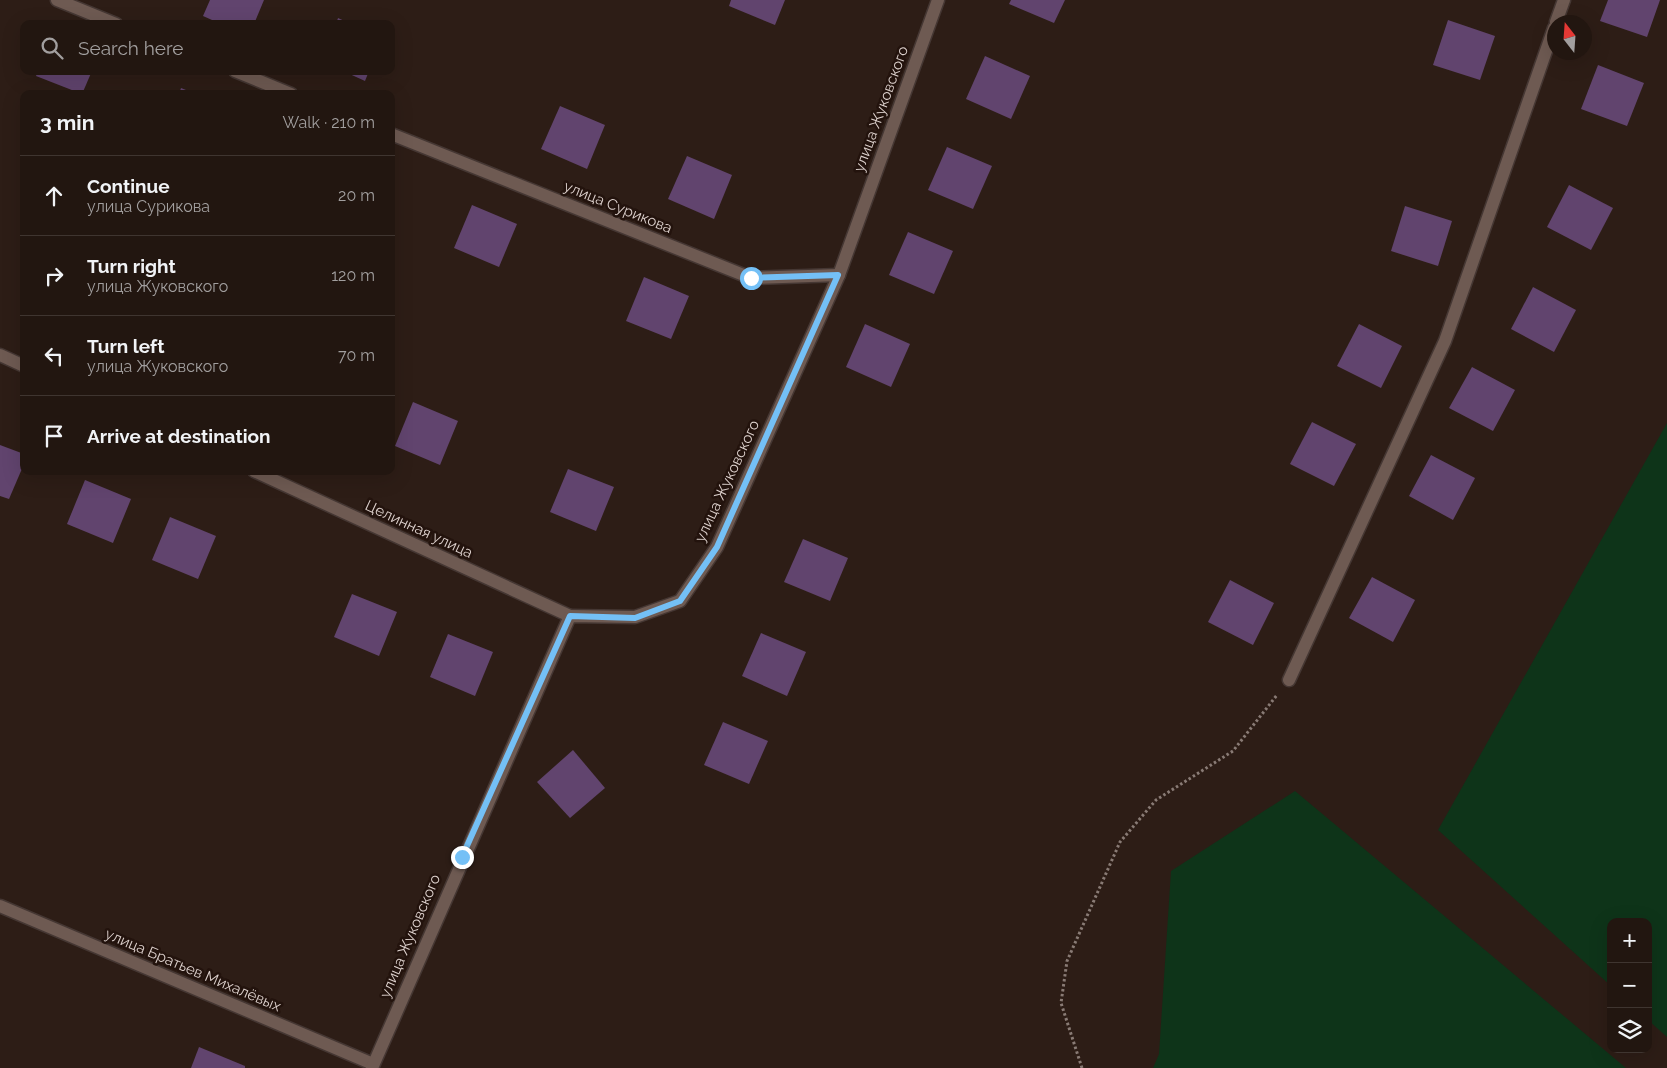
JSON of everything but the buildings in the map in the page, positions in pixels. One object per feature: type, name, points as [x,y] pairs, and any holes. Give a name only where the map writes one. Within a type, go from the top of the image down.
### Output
[{"type":"street","points":[[57,0],[106,20]]},
{"type":"street","name":"улица Жуковского","points":[[372,1066],[570,616],[635,618],[680,601],[717,547],[838,275],[938,0]]},
{"type":"street","points":[[1559,15],[1564,0]]},
{"type":"street","points":[[1289,680],[1445,341],[1547,48]]},
{"type":"street","points":[[245,75],[281,90]]},
{"type":"street","name":"улица Сурикова","points":[[395,136],[751,278],[838,275]]},
{"type":"street","points":[[0,355],[20,364]]},
{"type":"street","name":"Целинная улица","points":[[263,475],[570,616]]},
{"type":"street","name":"улица Братьев Михалёвых","points":[[0,906],[372,1066]]},
{"type":"path","points":[[1082,1068],[1061,1003],[1067,961],[1120,842],[1156,800],[1233,751],[1289,680]]},
{"type":"green space","points":[[1667,423],[1667,1037],[1652,1024],[1652,918],[1607,918],[1607,982],[1438,830]]},
{"type":"green space","points":[[1295,791],[1626,1068],[1153,1068],[1159,1054],[1171,871]]},
{"type":"route","points":[[462,857],[570,616],[635,618],[680,601],[717,547],[838,275],[751,278]]}]
